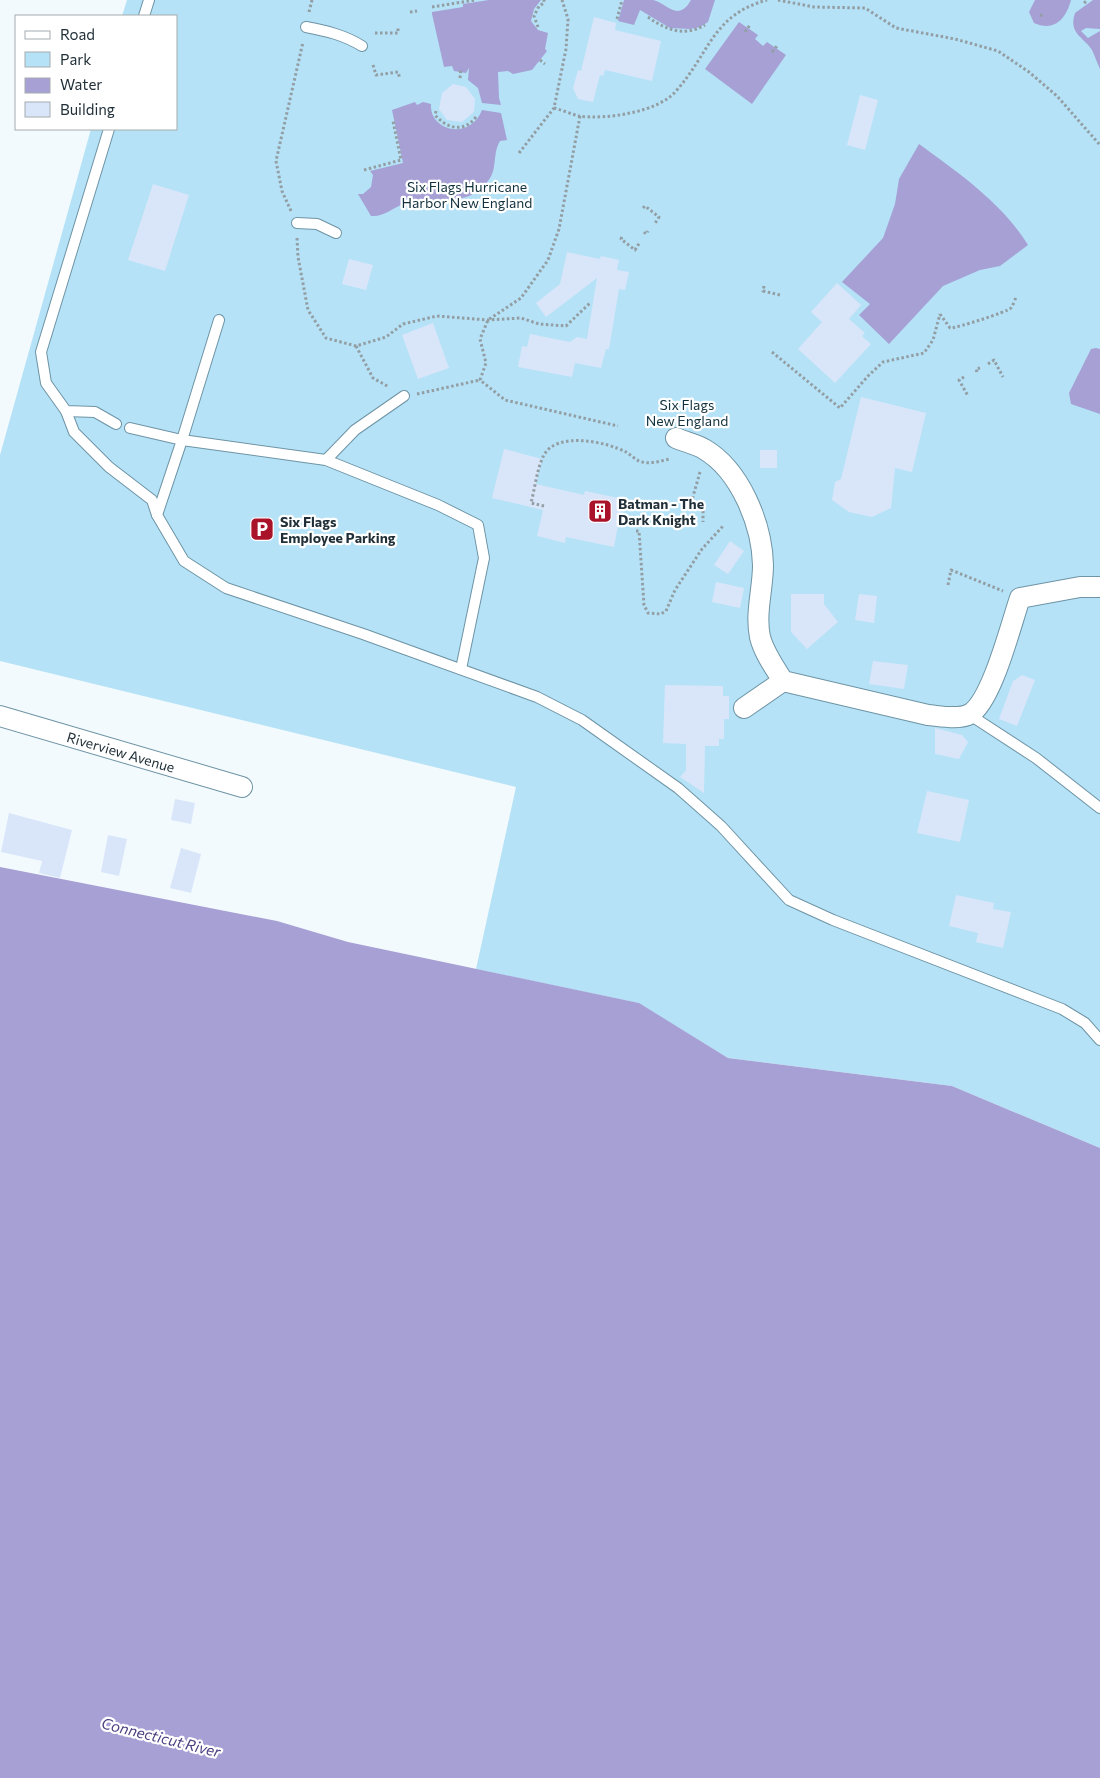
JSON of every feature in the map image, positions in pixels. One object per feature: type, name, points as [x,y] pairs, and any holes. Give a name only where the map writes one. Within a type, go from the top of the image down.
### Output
[{"type":"street","points":[[676,438],[704,448],[718,459],[734,477],[751,507],[763,564],[758,621],[760,639],[783,681]]},
{"type":"street","points":[[744,708],[783,681],[928,715],[950,717],[970,715],[978,707],[992,682],[1020,598],[1080,587],[1100,587]]},
{"type":"street","name":"Riverview Avenue","points":[[0,716],[242,787]]},
{"type":"lane","points":[[144,15],[149,0]]},
{"type":"lane","points":[[306,27],[340,34],[362,46]]},
{"type":"lane","points":[[109,130],[41,352],[46,383],[66,411],[74,432],[109,467],[152,500],[157,515],[184,561],[226,588],[537,697],[582,720],[629,751],[678,788],[721,826],[789,900],[833,920],[1062,1009],[1085,1023],[1100,1040]]},
{"type":"lane","points":[[297,223],[317,224],[336,233]]},
{"type":"lane","points":[[157,515],[219,320]]},
{"type":"lane","points":[[326,460],[356,430],[404,396]]},
{"type":"lane","points":[[66,411],[95,412],[116,424]]},
{"type":"lane","points":[[130,428],[182,440],[326,460],[412,494],[478,525],[484,558],[461,669]]},
{"type":"lane","points":[[970,715],[1036,758],[1100,808]]},
{"type":"path","points":[[432,8],[475,0]]},
{"type":"path","points":[[538,27],[534,16],[539,6],[544,3],[544,0]]},
{"type":"path","points":[[519,153],[554,108],[566,50],[568,19],[562,0]]},
{"type":"path","points":[[617,20],[622,0]]},
{"type":"path","points":[[554,108],[580,116],[625,114],[654,107],[675,93],[724,23],[748,5],[767,0]]},
{"type":"path","points":[[778,0],[814,7],[865,8],[896,28],[955,39],[998,51],[1029,72],[1057,96],[1100,145]]},
{"type":"path","points":[[1084,3],[1088,0]]},
{"type":"path","points":[[410,12],[417,11]]},
{"type":"path","points":[[648,17],[671,30],[697,30],[705,26]]},
{"type":"path","points":[[744,32],[750,25]]},
{"type":"path","points":[[375,33],[398,33],[398,26]]},
{"type":"path","points":[[772,52],[777,46]]},
{"type":"path","points":[[540,60],[545,64]]},
{"type":"path","points":[[373,64],[376,75],[398,72],[400,80]]},
{"type":"path","points":[[460,78],[461,68]]},
{"type":"path","points":[[436,111],[440,121],[453,127],[467,125],[476,117]]},
{"type":"path","points":[[580,116],[559,229],[548,260],[521,298],[488,320],[480,339],[486,363],[480,380],[506,400],[618,426]]},
{"type":"path","points":[[364,170],[400,160],[393,121]]},
{"type":"path","points":[[643,208],[645,206],[659,217],[654,224]]},
{"type":"path","points":[[622,237],[621,240],[635,250],[640,242]]},
{"type":"path","points":[[764,286],[763,291],[780,295]]},
{"type":"path","points":[[772,352],[840,408],[883,362],[924,353],[933,340],[940,314],[950,328],[960,328],[982,318],[1002,314],[1011,309],[1016,297]]},
{"type":"path","points":[[488,320],[521,318],[540,324],[566,326],[590,303]]},
{"type":"path","points":[[988,364],[994,360],[1003,377]]},
{"type":"path","points":[[971,373],[978,370]]},
{"type":"path","points":[[964,377],[959,380],[968,396]]},
{"type":"path","points":[[544,506],[531,503],[542,458],[549,448],[560,442],[567,440],[598,444],[625,452],[639,461],[649,463],[673,458]]},
{"type":"path","points":[[698,468],[700,476],[692,500],[703,509],[703,522]]},
{"type":"path","points":[[636,531],[639,531],[644,605],[648,613],[661,614],[666,611],[675,590],[702,549],[724,526]]},
{"type":"path","points":[[948,585],[951,570],[1020,598]]},
{"type":"green space","name":"Six Flags New England","points":[[127,0],[1100,0],[1100,1148],[952,1086],[728,1058],[638,1003],[476,969],[516,787],[0,661],[0,455],[91,130],[178,130],[178,15],[122,15]]},
{"type":"water","points":[[489,0],[541,0],[534,9],[531,21],[538,30],[548,33],[545,49],[547,51],[532,70],[513,74],[508,71],[498,72],[501,105],[482,103],[478,88],[468,80],[469,68],[466,73],[454,71],[452,66],[444,67],[432,14],[432,12],[463,7],[463,4]]},
{"type":"water","points":[[624,0],[653,0],[677,11],[686,7],[691,0],[715,0],[708,22],[700,27],[690,29],[670,28],[640,10],[634,25],[618,21]]},
{"type":"water","points":[[1035,0],[1071,0],[1062,18],[1053,25],[1048,26],[1034,23],[1029,12]]},
{"type":"water","points":[[1093,0],[1100,0],[1100,29],[1086,28],[1081,31],[1088,38],[1100,31],[1100,69],[1092,50],[1075,31],[1073,20],[1075,13]]},
{"type":"water","points":[[739,22],[758,35],[755,39],[763,46],[767,42],[786,55],[752,104],[705,69]]},
{"type":"water","points":[[415,102],[417,105],[423,102],[431,104],[432,113],[436,121],[451,129],[469,126],[476,120],[482,110],[501,113],[507,140],[500,141],[496,151],[493,172],[480,190],[470,195],[450,200],[406,203],[381,215],[371,216],[358,194],[363,194],[371,187],[373,175],[370,171],[403,163],[392,110]]},
{"type":"water","points":[[919,144],[993,202],[1028,245],[1000,266],[980,270],[943,286],[889,344],[859,315],[870,304],[842,282],[883,238],[895,204],[899,179]]},
{"type":"water","points":[[1091,349],[1100,349],[1100,414],[1071,404],[1069,393]]},
{"type":"water","name":"Connecticut River","points":[[0,867],[277,921],[348,942],[639,1003],[728,1058],[952,1086],[1100,1148],[1100,1778],[0,1778]]},
{"type":"building","points":[[594,17],[616,23],[615,30],[661,41],[652,81],[605,70],[603,76],[600,75],[593,102],[578,99],[573,88],[578,70],[581,71]]},
{"type":"building","points":[[453,84],[466,87],[475,99],[474,112],[462,122],[447,120],[439,109],[442,93]]},
{"type":"building","points":[[860,95],[878,100],[865,150],[847,145]]},
{"type":"building","points":[[153,184],[189,195],[165,271],[128,260]]},
{"type":"building","points":[[567,252],[600,259],[601,256],[619,260],[617,270],[629,272],[625,290],[619,289],[609,349],[606,349],[601,368],[575,363],[572,377],[518,367],[522,346],[527,347],[530,334],[570,342],[577,337],[587,339],[597,278],[546,317],[536,303],[560,284]]},
{"type":"building","points":[[349,259],[373,265],[366,290],[342,284]]},
{"type":"building","points":[[837,283],[861,305],[849,319],[865,333],[862,336],[871,344],[835,383],[798,349],[822,322],[811,312]]},
{"type":"building","points":[[433,323],[449,368],[418,379],[402,335]]},
{"type":"building","points":[[861,397],[926,413],[912,472],[895,468],[891,508],[872,517],[849,512],[832,500],[835,482],[841,479]]},
{"type":"building","points":[[504,449],[542,459],[536,484],[584,495],[585,491],[623,499],[614,547],[566,537],[565,543],[537,536],[543,510],[492,498]]},
{"type":"building","points":[[760,450],[777,450],[777,468],[760,468]]},
{"type":"building","points":[[730,541],[744,551],[728,574],[714,565]]},
{"type":"building","points":[[716,582],[744,588],[740,608],[712,602]]},
{"type":"building","points":[[791,594],[824,594],[824,604],[838,622],[807,649],[791,632]]},
{"type":"building","points":[[859,594],[877,596],[874,623],[855,620]]},
{"type":"building","points":[[873,661],[908,665],[904,689],[869,684]]},
{"type":"building","points":[[1022,675],[1035,680],[1017,726],[999,719],[1013,681]]},
{"type":"building","points":[[665,685],[723,686],[723,696],[729,696],[729,719],[724,719],[724,739],[719,739],[719,746],[705,746],[704,793],[680,777],[686,770],[686,744],[663,743]]},
{"type":"building","points":[[935,728],[962,735],[968,742],[959,759],[935,754]]},
{"type":"building","points":[[927,791],[969,800],[960,842],[917,833]]},
{"type":"building","points":[[175,799],[195,803],[191,824],[171,820]]},
{"type":"building","points":[[9,813],[72,830],[60,878],[39,873],[42,861],[1,852]]},
{"type":"building","points":[[108,835],[127,839],[119,876],[101,872]]},
{"type":"building","points":[[181,848],[201,854],[191,893],[170,888]]},
{"type":"building","points":[[956,895],[994,903],[993,909],[1011,912],[1003,948],[976,942],[978,933],[949,926]]},
{"type":"place","name":"Batman - The Dark Knight","points":[[600,511]]},
{"type":"place","name":"Six Flags Employee Parking","points":[[262,529]]},
{"type":"park label","name":"Six Flags Hurricane Harbor New England","points":[[467,194]]}]
